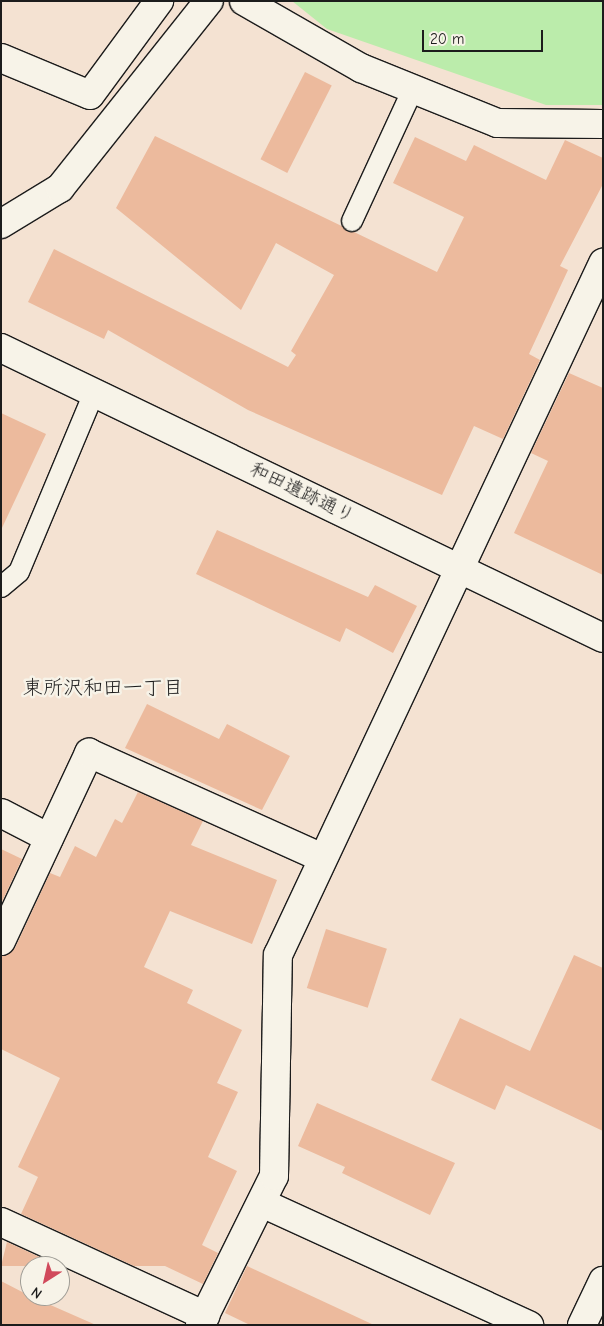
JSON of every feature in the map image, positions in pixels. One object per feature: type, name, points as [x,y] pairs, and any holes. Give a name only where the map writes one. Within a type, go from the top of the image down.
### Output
[{"type":"street","points":[[1,58],[90,95],[159,1]]},
{"type":"street","points":[[1,224],[60,188],[209,1]]},
{"type":"street","points":[[244,1],[361,68],[497,123],[603,124]]},
{"type":"street","points":[[1,1222],[202,1320],[274,1176],[278,955],[458,568],[600,278]]},
{"type":"street","name":"和田遺跡通り","points":[[1,348],[603,638]]},
{"type":"street","points":[[1,941],[89,753],[323,858]]},
{"type":"street","points":[[1,814],[49,838]]},
{"type":"street","points":[[262,1203],[529,1325]]},
{"type":"street","points":[[582,1325],[603,1281]]},
{"type":"lane","points":[[352,221],[413,89]]},
{"type":"lane","points":[[1,587],[19,572],[94,393]]},
{"type":"green space","points":[[292,1],[603,1],[603,105],[546,105],[327,29]]},
{"type":"building","points":[[305,72],[332,86],[287,173],[261,159]]},
{"type":"building","points":[[155,136],[437,272],[464,217],[393,183],[415,137],[466,161],[474,145],[546,180],[565,140],[603,158],[603,184],[560,266],[568,270],[529,354],[540,360],[503,439],[474,426],[442,495],[248,410],[108,330],[104,339],[28,302],[54,249],[288,367],[296,355],[291,351],[334,275],[276,243],[241,310],[116,208]]},
{"type":"building","points":[[569,373],[603,388],[603,575],[514,533],[548,461],[531,453]]},
{"type":"building","points":[[1,413],[46,434],[1,530]]},
{"type":"building","points":[[217,530],[368,597],[375,585],[417,606],[393,653],[346,628],[340,642],[196,574]]},
{"type":"building","points":[[147,704],[219,739],[227,724],[290,756],[262,810],[125,748]]},
{"type":"building","points":[[138,792],[203,821],[191,845],[277,880],[252,944],[170,911],[144,967],[193,990],[187,1003],[242,1030],[217,1083],[238,1092],[208,1157],[237,1171],[202,1245],[218,1253],[203,1284],[165,1266],[134,1266],[21,1214],[38,1177],[18,1167],[60,1078],[1,1049],[1,956],[15,948],[50,873],[60,877],[75,846],[96,857],[115,819],[122,823]]},
{"type":"building","points":[[1,849],[22,859],[1,904]]},
{"type":"building","points":[[326,929],[387,949],[368,1008],[307,988]]},
{"type":"building","points":[[574,955],[603,968],[603,1131],[506,1085],[495,1110],[431,1080],[460,1018],[530,1051]]},
{"type":"building","points":[[317,1103],[455,1163],[430,1215],[342,1173],[345,1167],[298,1146]]},
{"type":"building","points":[[7,1242],[37,1256],[20,1256],[20,1266],[1,1266]]},
{"type":"building","points":[[247,1266],[374,1325],[250,1325],[225,1313]]},
{"type":"building","points":[[1,1281],[20,1291],[20,1306],[53,1306],[96,1325],[1,1325]]},
{"type":"district","name":"東所沢和田一丁目","points":[[103,687]]}]
